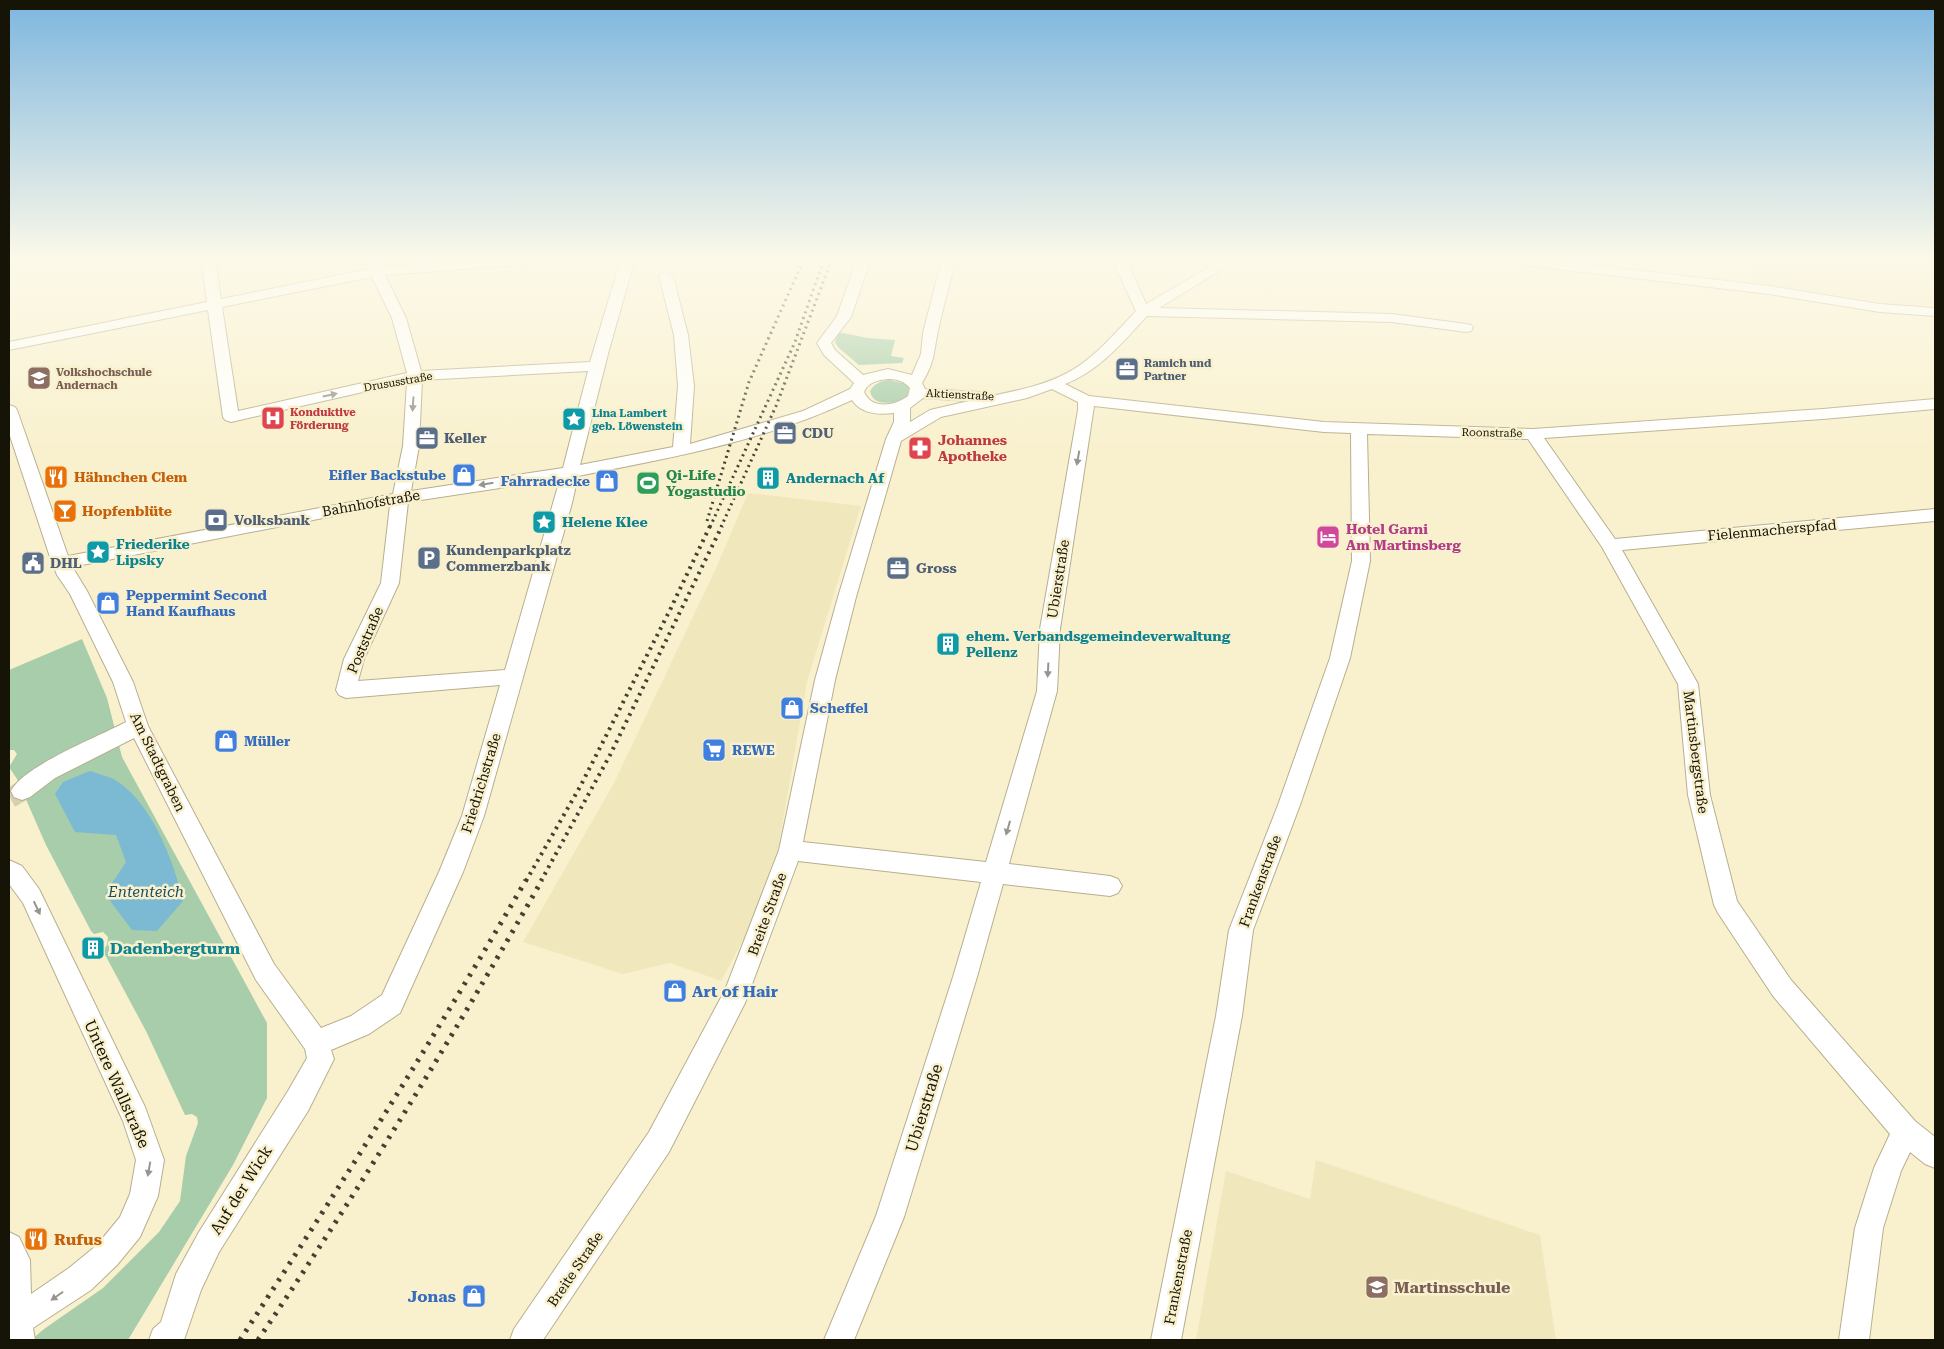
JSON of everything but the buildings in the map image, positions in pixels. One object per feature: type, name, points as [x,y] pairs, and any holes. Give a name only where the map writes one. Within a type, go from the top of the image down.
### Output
[{"type":"street","points":[[9,346],[127,322]]},
{"type":"street","name":"Drususstraße","points":[[218,322],[231,417],[415,376],[597,366]]},
{"type":"street","points":[[398,507],[410,446],[415,376],[401,322]]},
{"type":"street","name":"Friedrichstraße","points":[[316,1043],[360,1025],[391,1004],[451,872],[473,816],[563,503],[569,472],[610,322]]},
{"type":"street","points":[[678,322],[681,335],[686,386],[681,450]]},
{"type":"street","points":[[840,322],[824,343],[829,352],[859,387],[858,398],[862,403],[876,408],[894,439]]},
{"type":"street","name":"Breite Straße","points":[[525,1340],[659,1142],[736,995],[790,850],[825,680],[847,597],[894,439],[928,354],[933,322]]},
{"type":"street","name":"Aktienstraße","points":[[894,439],[936,413],[985,403],[1053,384],[1073,376],[1093,362],[1133,322]]},
{"type":"street","points":[[1421,322],[1466,328]]},
{"type":"street","name":"Breite Straße","points":[[906,366],[919,344],[930,333]]},
{"type":"street","points":[[906,366],[911,396]]},
{"type":"street","name":"Bahnhofstraße","points":[[63,565],[78,559],[124,550],[398,507],[713,443],[808,414],[878,375],[906,366]]},
{"type":"street","name":"Roonstraße","points":[[1053,384],[1086,400],[1324,426],[1533,434],[1813,415],[1935,404]]},
{"type":"street","name":"Bahnhofstraße","points":[[808,414],[876,408],[911,396]]},
{"type":"street","name":"Aktienstraße","points":[[911,396],[1003,398]]},
{"type":"street","name":"Aktienstraße","points":[[911,396],[985,403]]},
{"type":"street","name":"Ubierstraße","points":[[839,1340],[890,1217],[996,872],[1047,691],[1050,630],[1086,410],[1086,400]]},
{"type":"street","name":"Am Stadtgraben","points":[[9,410],[66,574],[78,591],[124,682],[138,726],[265,972],[316,1043]]},
{"type":"street","name":"Frankenstraße","points":[[1166,1340],[1229,1016],[1241,930],[1289,805],[1340,658],[1361,561],[1359,428]]},
{"type":"street","name":"Martinsbergstraße","points":[[1533,434],[1610,545],[1688,684],[1699,795],[1726,905],[1782,988],[1905,1131],[1935,1154]]},
{"type":"street","name":"Poststraße","points":[[398,507],[390,583],[354,659],[346,690],[512,677]]},
{"type":"street","name":"Fielenmacherspfad","points":[[1610,545],[1935,515]]},
{"type":"street","points":[[13,796],[47,772],[138,726]]},
{"type":"street","points":[[790,850],[1110,886]]},
{"type":"street","name":"Untere Wallstraße","points":[[9,870],[20,880],[31,896],[135,1118],[150,1160],[144,1196],[130,1227],[107,1255],[80,1279],[15,1330]]},
{"type":"street","name":"Auf der Wick","points":[[172,1337],[187,1285],[209,1242],[298,1101],[321,1059],[316,1043]]},
{"type":"street","points":[[1854,1340],[1870,1228],[1888,1168],[1905,1131]]},
{"type":"street","points":[[9,1247],[15,1260],[15,1330]]},
{"type":"shaded area","points":[[748,493],[861,506],[807,682],[776,862],[760,909],[721,981],[670,963],[623,974],[523,942],[614,783],[717,566]]},
{"type":"shaded area","name":"Martinsschule","points":[[1316,1160],[1540,1235],[1556,1340],[1196,1340],[1226,1171],[1310,1199]]},
{"type":"green space","points":[[838,332],[868,338],[895,340],[891,356],[904,358],[902,363],[859,365],[838,347],[835,342]]},
{"type":"green space","points":[[889,380],[906,384],[910,391],[907,398],[885,403],[875,400],[870,391],[878,383]]},
{"type":"green space","points":[[82,639],[107,698],[122,757],[267,1023],[267,1098],[233,1165],[128,1340],[31,1340],[103,1288],[159,1232],[180,1201],[186,1156],[198,1123],[197,1117],[192,1114],[185,1115],[146,1031],[103,951],[107,945],[108,937],[103,932],[94,934],[91,931],[46,845],[17,779],[9,767],[17,754],[14,750],[9,750],[9,670]]},
{"type":"water","name":"Ententeich","points":[[90,771],[115,780],[128,790],[150,818],[167,851],[183,901],[157,931],[132,930],[105,894],[126,862],[116,835],[75,832],[55,794],[63,782]]},
{"type":"tunnel","points":[[10,798],[22,791]]},
{"type":"railway","points":[[707,521],[749,382],[776,322]]},
{"type":"railway","points":[[710,527],[795,342],[802,322]]},
{"type":"railway","points":[[721,527],[776,406],[808,322]]},
{"type":"railway","points":[[526,881],[581,785],[670,610],[710,526]]},
{"type":"railway","points":[[541,881],[610,755],[722,526]]},
{"type":"railway","points":[[240,1340],[386,1112],[526,880]]},
{"type":"railway","points":[[258,1340],[404,1113],[542,880]]},
{"type":"place","name":"Ramich und Partner","points":[[1127,369]]},
{"type":"place","name":"Volkshochschule Andernach","points":[[39,378]]},
{"type":"place","name":"Konduktive Förderung","points":[[273,418]]},
{"type":"place","name":"Lina Lambert geb. Löwenstein","points":[[574,419]]},
{"type":"place","name":"CDU","points":[[785,433]]},
{"type":"place","name":"Keller","points":[[427,438]]},
{"type":"place","name":"Johannes Apotheke","points":[[920,448]]},
{"type":"place","name":"Eifler Backstube","points":[[464,475]]},
{"type":"place","name":"Hähnchen Clem","points":[[56,477]]},
{"type":"place","name":"Andernach Af","points":[[768,478]]},
{"type":"place","name":"Fahrradecke","points":[[607,481]]},
{"type":"place","name":"Qi-Life Yogastudio","points":[[648,483]]},
{"type":"place","name":"Hopfenblüte","points":[[65,511]]},
{"type":"place","name":"Volksbank","points":[[216,520]]},
{"type":"place","name":"Helene Klee","points":[[544,522]]},
{"type":"place","name":"Hotel Garni Am Martinsberg","points":[[1328,537]]},
{"type":"place","name":"Friederike Lipsky","points":[[98,552]]},
{"type":"place","name":"Kundenparkplatz Commerzbank","points":[[429,558]]},
{"type":"place","name":"DHL","points":[[33,563]]},
{"type":"place","name":"Gross","points":[[898,568]]},
{"type":"place","name":"Peppermint Second Hand Kaufhaus","points":[[108,603]]},
{"type":"place","name":"ehem. Verbandsgemeindeverwaltung Pellenz","points":[[948,644]]},
{"type":"place","name":"Scheffel","points":[[792,708]]},
{"type":"place","name":"Müller","points":[[226,741]]},
{"type":"place","name":"REWE","points":[[714,750]]},
{"type":"place","name":"Dadenbergturm","points":[[93,948]]},
{"type":"place","name":"Art of Hair","points":[[675,991]]},
{"type":"place","name":"Rufus","points":[[36,1239]]},
{"type":"place","name":"Martinsschule","points":[[1377,1287]]},
{"type":"place","name":"Jonas","points":[[474,1296]]}]
